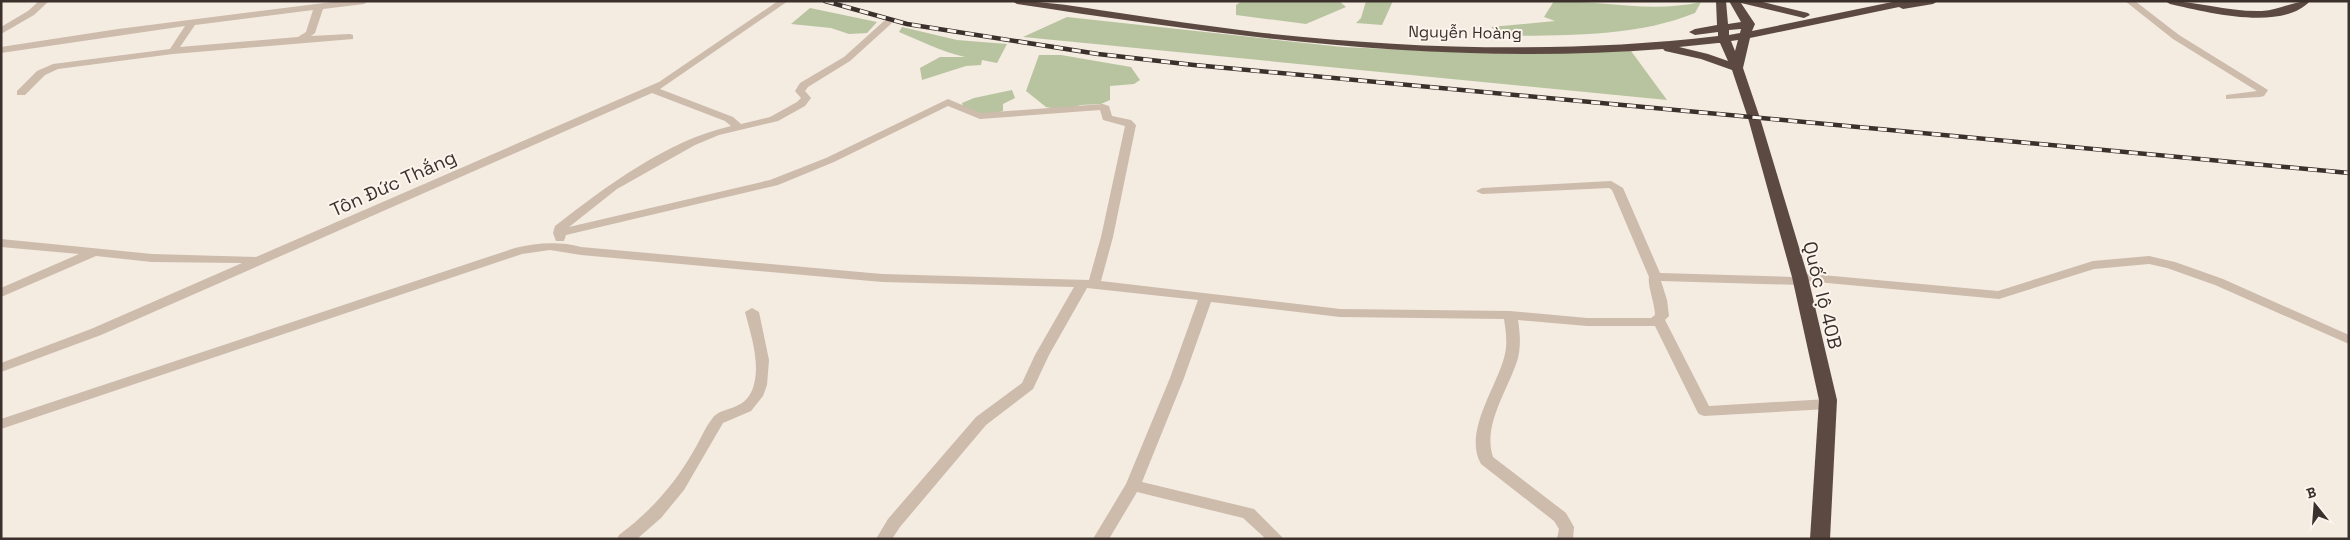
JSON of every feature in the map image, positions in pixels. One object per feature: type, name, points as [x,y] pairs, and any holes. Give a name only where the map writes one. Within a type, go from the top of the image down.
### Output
[{"type":"highway","name":"Nguyễn Hoàng","points":[[1017,1],[1214,30],[1393,47],[1483,50],[1654,46],[1723,33],[1816,23],[1873,6]]},
{"type":"highway","name":"Nguyễn Hoàng","points":[[1062,1],[1259,29],[1395,40],[1472,43],[1568,42],[1723,33]]},
{"type":"highway","name":"Quốc lộ 40B","points":[[1721,1],[1723,33],[1737,68],[1800,279],[1828,404],[1820,539]]},
{"type":"highway","points":[[1734,1],[1746,30]]},
{"type":"highway","points":[[1744,1],[1804,15]]},
{"type":"highway","name":"Nguyễn Hoàng","points":[[1746,30],[1804,15],[1912,1]]},
{"type":"highway","points":[[1873,6],[1933,1]]},
{"type":"highway","points":[[2170,1],[2210,10],[2248,14],[2284,13],[2305,1]]},
{"type":"highway","points":[[2197,1],[2241,7],[2269,6],[2280,1]]},
{"type":"highway","name":"Quốc lộ 40B","points":[[1737,68],[1746,30]]},
{"type":"highway","points":[[1654,46],[1704,56],[1737,68]]},
{"type":"street","points":[[1,31],[45,1]]},
{"type":"street","points":[[289,10],[295,1]]},
{"type":"street","points":[[1,50],[118,32],[364,1]]},
{"type":"street","name":"Tôn Đức Thắng","points":[[1,368],[96,332],[651,89],[702,59],[784,1]]},
{"type":"street","points":[[2129,1],[2176,37],[2263,90],[2260,94],[2230,97]]},
{"type":"street","points":[[300,40],[310,33],[319,7]]},
{"type":"street","points":[[560,239],[559,229],[613,187],[698,140],[739,127],[774,119],[801,104],[806,98],[800,91],[804,85],[847,59],[887,23]]},
{"type":"street","points":[[173,51],[191,24]]},
{"type":"street","points":[[21,93],[41,73],[50,67],[173,51],[350,37]]},
{"type":"street","points":[[651,89],[710,112],[739,127]]},
{"type":"street","points":[[1,424],[302,326],[519,251],[774,183],[830,160],[948,102],[980,116],[1103,106],[1107,118],[1127,122],[1131,125],[1105,246],[1089,284],[1042,355],[1028,386],[981,422],[963,441],[912,501],[884,539]]},
{"type":"street","points":[[560,239],[582,251],[882,278],[1089,284],[1340,313],[1510,315],[1587,322],[1654,322],[1662,316],[1661,300],[1654,282],[1655,278],[1617,188],[1611,184],[1482,191]]},
{"type":"street","points":[[1,244],[152,258],[258,261]]},
{"type":"street","points":[[1,293],[94,252]]},
{"type":"street","points":[[1655,278],[1800,279],[1999,295],[2093,266],[2150,260],[2171,265],[2218,282],[2349,340]]},
{"type":"street","points":[[1101,539],[1133,485],[1177,378],[1206,297]]},
{"type":"street","points":[[624,539],[666,504],[675,493],[700,454],[718,420],[742,410],[755,399],[760,390],[762,364],[752,312]]},
{"type":"street","points":[[1510,315],[1514,336],[1512,356],[1485,429],[1481,444],[1482,453],[1486,460],[1560,517],[1566,525],[1568,533],[1566,539]]},
{"type":"street","points":[[1658,319],[1704,411],[1828,404]]},
{"type":"street","points":[[1133,485],[1248,513],[1275,538]]},
{"type":"green space","points":[[1242,1],[1339,1],[1346,7],[1306,24],[1236,15],[1236,5]]},
{"type":"green space","points":[[1366,1],[1393,1],[1382,25],[1356,23],[1361,18]]},
{"type":"green space","points":[[1554,1],[1646,7],[1701,2],[1695,13],[1673,21],[1606,33],[1514,36],[1501,35],[1491,27],[1555,21],[1544,17]]},
{"type":"green space","points":[[810,8],[877,22],[867,33],[849,34],[831,28],[791,24]]},
{"type":"green space","points":[[1067,17],[1342,47],[1500,54],[1631,51],[1667,100],[1023,37]]},
{"type":"green space","points":[[902,27],[957,40],[1007,44],[997,63],[982,60],[981,65],[966,66],[922,80],[920,68],[940,57],[965,57],[899,32]]},
{"type":"green space","points":[[1039,55],[1061,55],[1131,67],[1140,80],[1134,84],[1110,86],[1110,100],[1101,104],[1081,105],[1061,110],[1046,107],[1026,91]]},
{"type":"green space","points":[[1012,90],[1015,98],[1003,104],[1003,111],[985,116],[963,107],[962,103],[974,98]]},
{"type":"railway","points":[[825,1],[907,24],[1098,54],[1194,65],[2349,173]]}]
